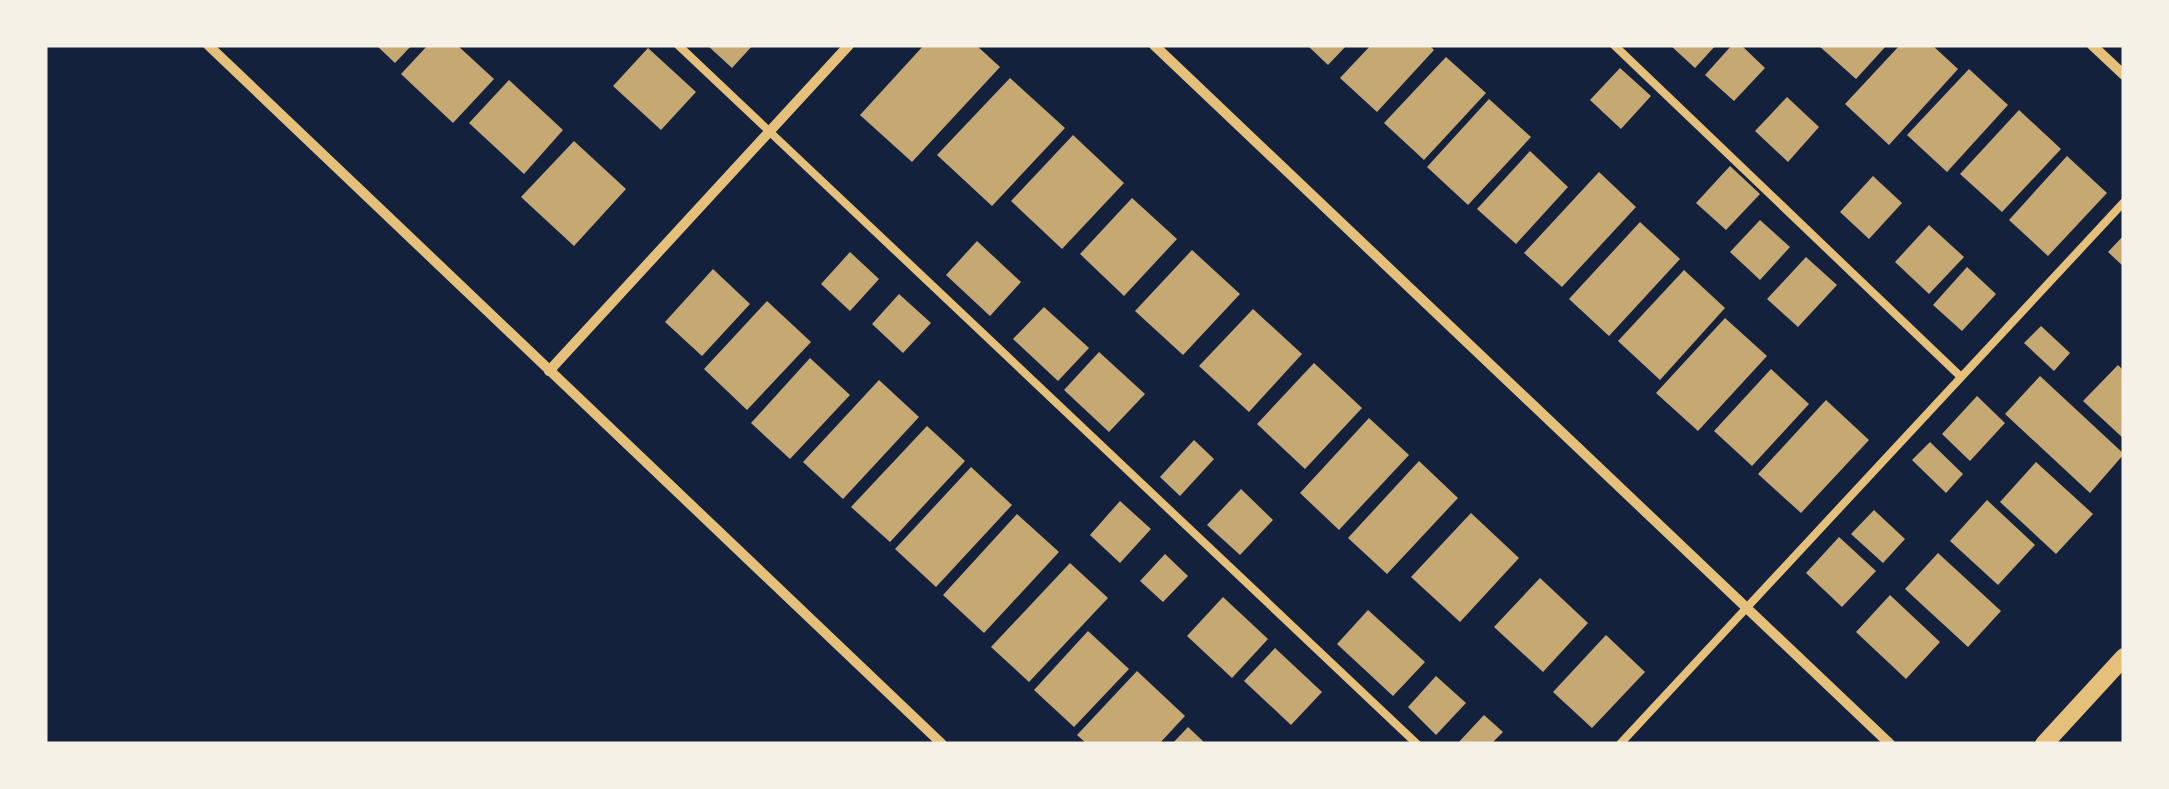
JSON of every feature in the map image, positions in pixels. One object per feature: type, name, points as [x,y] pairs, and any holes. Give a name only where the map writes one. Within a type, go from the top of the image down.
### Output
[{"type":"street","points":[[208,45],[942,744]]},
{"type":"street","points":[[549,371],[849,45]]},
{"type":"street","points":[[1154,45],[1890,744]]},
{"type":"street","points":[[2092,45],[2124,74]]},
{"type":"street","points":[[2044,744],[2124,657]]},
{"type":"lane","points":[[678,45],[1417,744]]},
{"type":"lane","points":[[1614,45],[1960,376]]},
{"type":"lane","points":[[1620,744],[2124,202]]},
{"type":"building","points":[[376,45],[412,45],[395,63]]},
{"type":"building","points":[[428,45],[457,45],[494,79],[453,123],[401,74]]},
{"type":"building","points":[[707,45],[753,45],[732,68]]},
{"type":"building","points":[[924,45],[976,45],[1000,67],[912,162],[860,115]]},
{"type":"building","points":[[1307,45],[1347,45],[1328,65]]},
{"type":"building","points":[[1371,45],[1429,45],[1434,50],[1377,112],[1340,78]]},
{"type":"building","points":[[1670,45],[1716,45],[1695,68]]},
{"type":"building","points":[[1732,45],[1741,45],[1765,68],[1734,101],[1705,75]]},
{"type":"building","points":[[1818,45],[1887,45],[1856,79]]},
{"type":"building","points":[[1900,45],[1932,45],[1958,69],[1889,145],[1845,104]]},
{"type":"building","points":[[648,48],[696,92],[661,130],[613,86]]},
{"type":"building","points":[[1446,57],[1486,93],[1424,160],[1384,123]]},
{"type":"building","points":[[1620,68],[1651,96],[1621,129],[1590,100]]},
{"type":"building","points":[[1969,69],[2008,105],[1947,172],[1907,135]]},
{"type":"building","points":[[1010,78],[1065,128],[992,206],[937,155]]},
{"type":"building","points":[[509,80],[563,130],[524,174],[469,123]]},
{"type":"building","points":[[1787,97],[1819,127],[1788,162],[1755,131]]},
{"type":"building","points":[[1489,99],[1531,137],[1468,205],[1427,167]]},
{"type":"building","points":[[2019,110],[2061,149],[2002,212],[1960,174]]},
{"type":"building","points":[[1073,135],[1124,183],[1062,249],[1011,201]]},
{"type":"building","points":[[574,141],[626,189],[574,246],[521,197]]},
{"type":"building","points":[[1530,151],[1568,187],[1516,244],[1477,209]]},
{"type":"building","points":[[2067,156],[2107,193],[2048,256],[2009,220]]},
{"type":"building","points":[[1730,166],[1760,194],[1726,230],[1696,203]]},
{"type":"building","points":[[1599,172],[1636,207],[1562,287],[1524,253]]},
{"type":"building","points":[[1873,176],[1902,203],[1869,239],[1840,212]]},
{"type":"building","points":[[1132,198],[1177,239],[1124,296],[1080,254]]},
{"type":"building","points":[[1760,220],[1790,247],[1760,280],[1730,252]]},
{"type":"building","points":[[1640,222],[1680,259],[1609,336],[1569,299]]},
{"type":"building","points":[[1929,225],[1964,257],[1929,294],[1895,262]]},
{"type":"building","points":[[2124,235],[2124,267],[2108,252]]},
{"type":"building","points":[[977,241],[1021,282],[990,316],[946,275]]},
{"type":"building","points":[[1192,250],[1240,294],[1183,355],[1135,311]]},
{"type":"building","points":[[850,252],[879,279],[850,311],[821,284]]},
{"type":"building","points":[[1806,257],[1837,285],[1798,327],[1767,299]]},
{"type":"building","points":[[1967,267],[1996,294],[1962,331],[1933,305]]},
{"type":"building","points":[[713,269],[750,304],[702,356],[665,322]]},
{"type":"building","points":[[1684,270],[1725,308],[1660,380],[1618,341]]},
{"type":"building","points":[[899,294],[931,323],[903,353],[872,324]]},
{"type":"building","points":[[767,301],[811,342],[747,410],[704,369]]},
{"type":"building","points":[[1044,307],[1089,348],[1058,381],[1013,339]]},
{"type":"building","points":[[1253,309],[1302,354],[1249,412],[1199,366]]},
{"type":"building","points":[[1725,318],[1767,356],[1698,431],[1656,393]]},
{"type":"building","points":[[2041,326],[2070,353],[2054,371],[2024,343]]},
{"type":"building","points":[[1099,352],[1145,394],[1109,432],[1064,390]]},
{"type":"building","points":[[810,358],[850,395],[790,459],[751,423]]},
{"type":"building","points":[[1314,363],[1362,408],[1305,469],[1257,424]]},
{"type":"building","points":[[2118,365],[2124,371],[2124,439],[2083,401]]},
{"type":"building","points":[[1771,369],[1809,404],[1752,466],[1714,431]]},
{"type":"building","points":[[2040,376],[2124,454],[2090,493],[2005,414]]},
{"type":"building","points":[[879,380],[919,417],[843,499],[803,462]]},
{"type":"building","points":[[1977,396],[2005,423],[1970,461],[1942,434]]},
{"type":"building","points":[[1826,400],[1869,440],[1801,513],[1758,474]]},
{"type":"building","points":[[1369,418],[1409,455],[1339,530],[1300,493]]},
{"type":"building","points":[[927,426],[965,461],[890,542],[851,507]]},
{"type":"building","points":[[1194,440],[1214,459],[1180,496],[1160,477]]},
{"type":"building","points":[[1930,442],[1963,474],[1946,493],[1912,460]]},
{"type":"building","points":[[1419,461],[1458,498],[1387,574],[1348,538]]},
{"type":"building","points":[[2036,462],[2093,514],[2056,554],[2000,502]]},
{"type":"building","points":[[971,467],[1012,505],[936,587],[895,549]]},
{"type":"building","points":[[1241,489],[1273,520],[1240,555],[1207,525]]},
{"type":"building","points":[[1987,500],[2035,545],[1998,585],[1950,541]]},
{"type":"building","points":[[1120,501],[1151,529],[1120,563],[1090,535]]},
{"type":"building","points":[[1874,510],[1905,539],[1883,563],[1851,534]]},
{"type":"building","points":[[1471,513],[1519,558],[1460,622],[1411,577]]},
{"type":"building","points":[[1017,514],[1059,552],[984,633],[943,595]]},
{"type":"building","points":[[1839,537],[1876,571],[1842,607],[1806,573]]},
{"type":"building","points":[[1938,553],[2001,611],[1968,647],[1905,589]]},
{"type":"building","points":[[1165,554],[1188,576],[1163,602],[1140,581]]},
{"type":"building","points":[[1070,563],[1108,598],[1029,682],[991,647]]},
{"type":"building","points":[[1540,578],[1588,623],[1543,672],[1494,627]]},
{"type":"building","points":[[1890,595],[1940,642],[1906,679],[1856,632]]},
{"type":"building","points":[[1223,597],[1268,639],[1232,678],[1187,636]]},
{"type":"building","points":[[1368,610],[1425,662],[1393,696],[1337,644]]},
{"type":"building","points":[[1088,631],[1129,669],[1074,727],[1034,690]]},
{"type":"building","points":[[1606,635],[1645,672],[1592,728],[1553,692]]},
{"type":"building","points":[[1275,648],[1322,692],[1291,725],[1244,681]]},
{"type":"building","points":[[1137,671],[1185,716],[1159,744],[1087,744],[1077,735]]},
{"type":"building","points":[[1436,676],[1466,703],[1436,735],[1408,707]]},
{"type":"building","points":[[1484,715],[1503,732],[1491,744],[1457,744]]},
{"type":"building","points":[[1188,727],[1206,744],[1172,744]]}]
